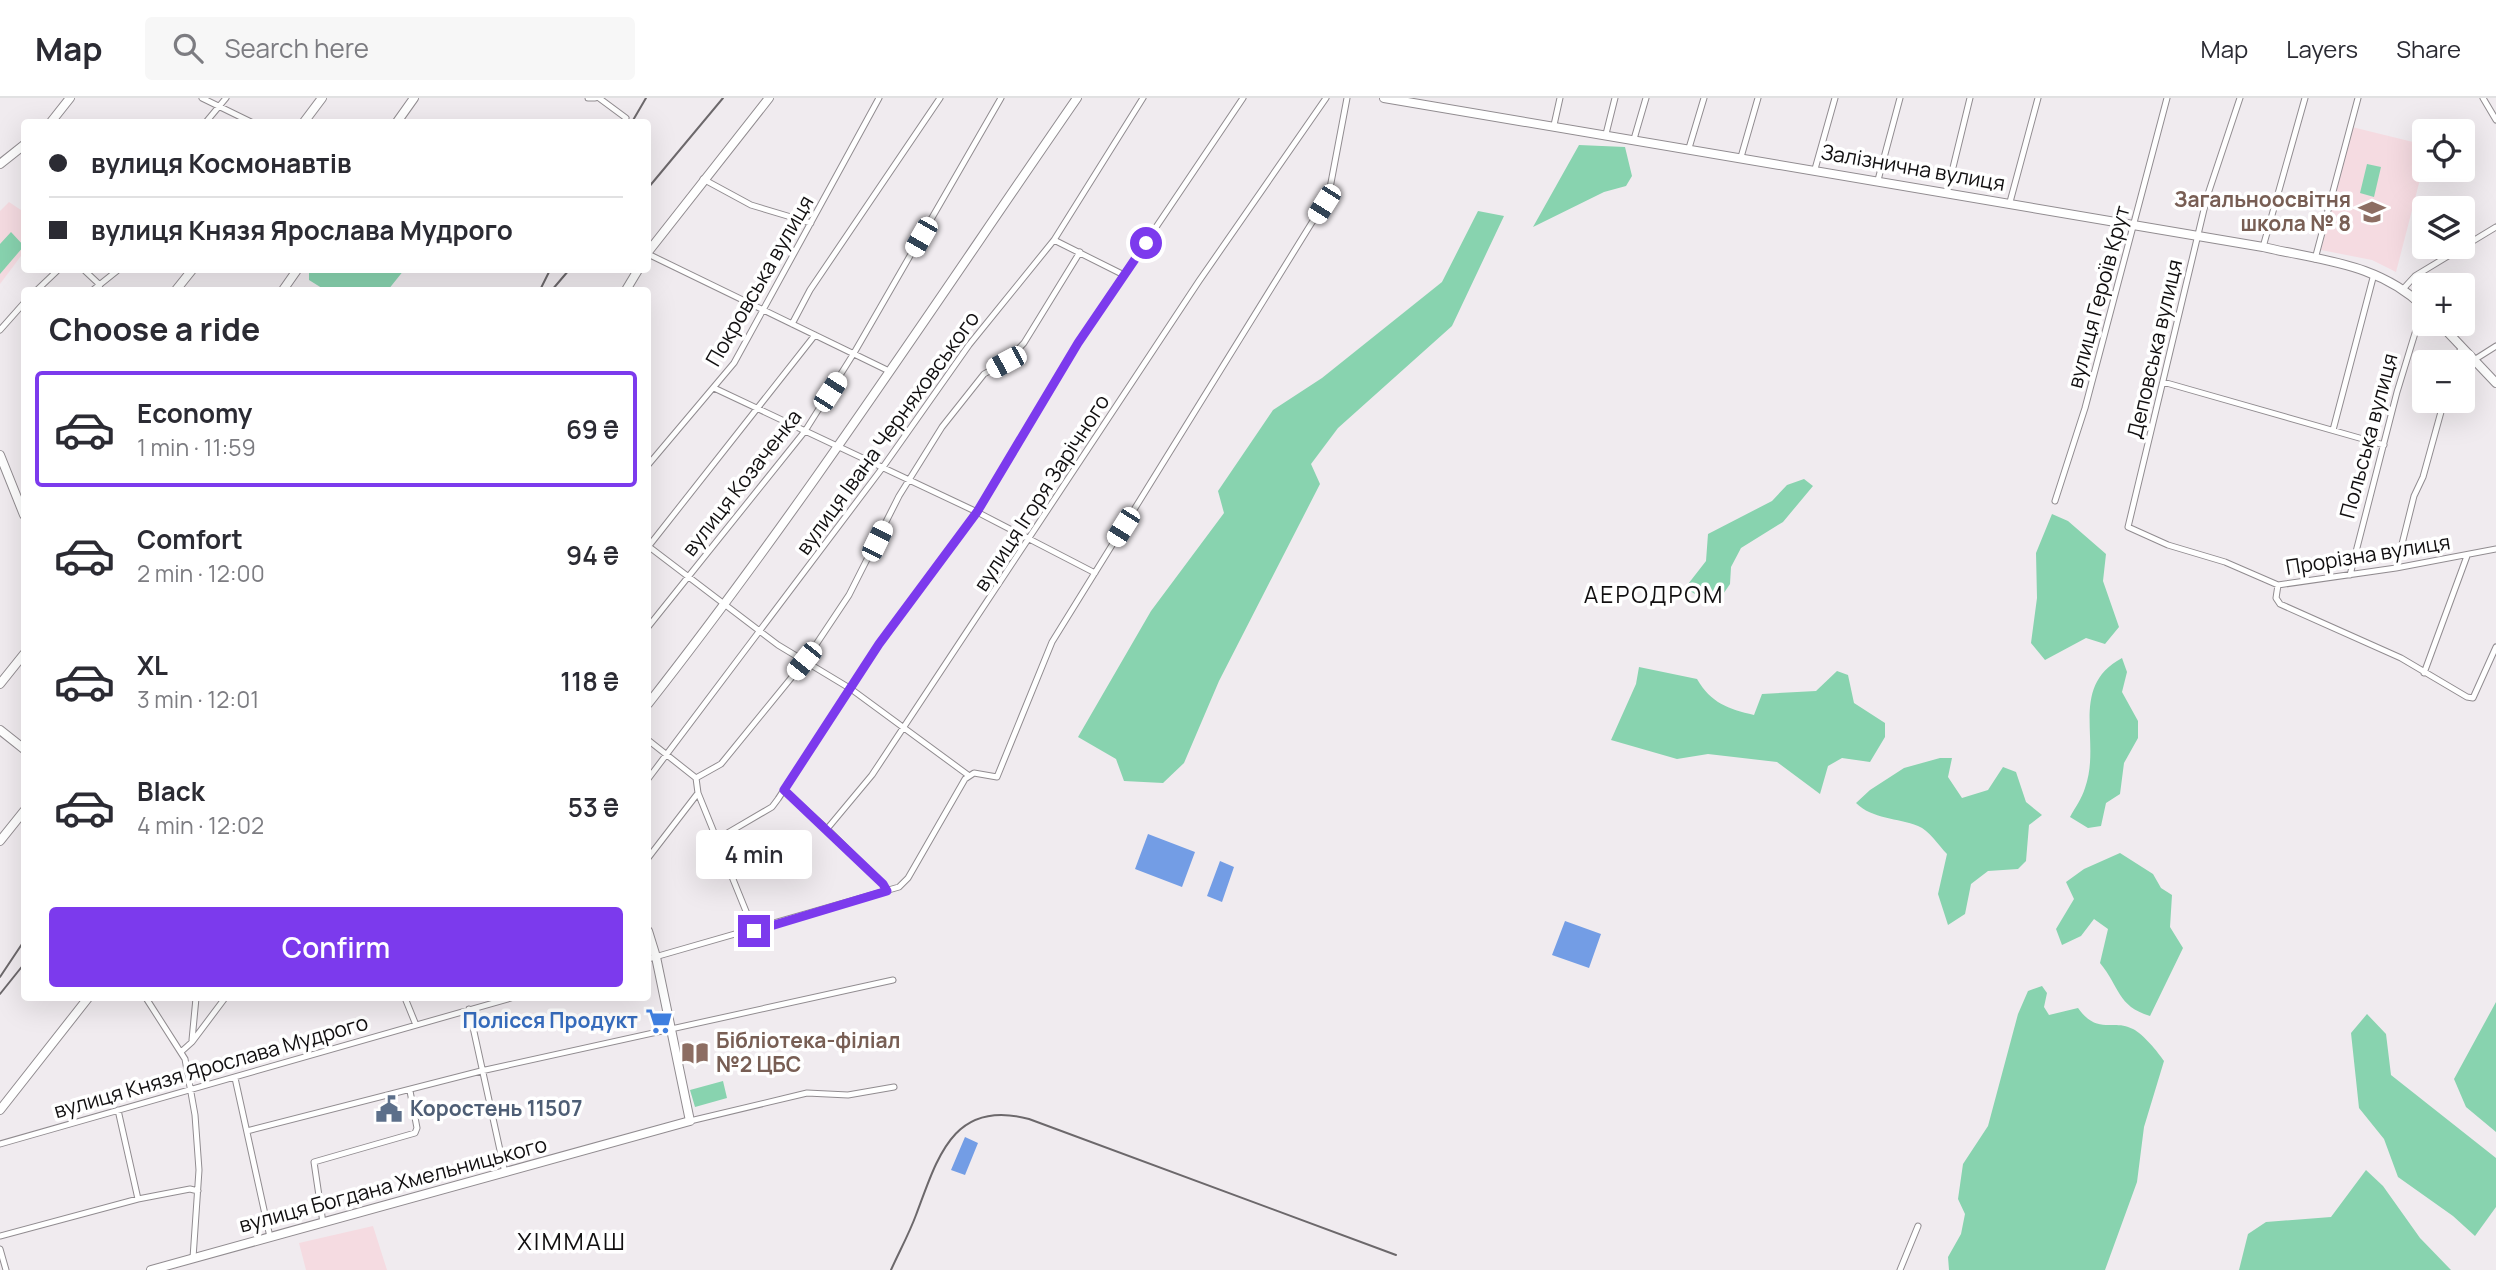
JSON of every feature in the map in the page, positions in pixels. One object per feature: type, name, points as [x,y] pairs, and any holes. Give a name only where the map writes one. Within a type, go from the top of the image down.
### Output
[{"type":"street","points":[[53,119],[70,98]]},
{"type":"street","points":[[202,98],[245,119]]},
{"type":"street","points":[[209,119],[226,98]]},
{"type":"street","points":[[306,119],[322,98]]},
{"type":"street","points":[[399,119],[414,98]]},
{"type":"street","points":[[588,98],[597,98],[626,118]]},
{"type":"street","points":[[651,249],[703,179],[769,98]]},
{"type":"street","name":"Покровська вулиця","points":[[651,462],[714,388],[739,354],[879,98]]},
{"type":"street","points":[[792,324],[810,290],[940,98]]},
{"type":"street","name":"вулиця Козаченка","points":[[651,623],[805,431],[854,353],[1001,98]]},
{"type":"street","points":[[651,700],[726,605],[840,447],[889,371],[1077,98]]},
{"type":"street","name":"вулиця Івана Черняховського","points":[[651,775],[883,467],[968,345],[1054,240],[1143,98]]},
{"type":"street","points":[[719,838],[772,807],[905,606],[977,512],[1067,360],[1242,98]]},
{"type":"street","name":"вулиця Ігоря Зарічного","points":[[827,829],[872,775],[1031,539],[1199,281],[1326,98]]},
{"type":"street","points":[[651,548],[761,631],[851,689],[968,775],[983,773],[997,777],[1042,660],[1324,204],[1330,188],[1347,98]]},
{"type":"street","name":"Залізнична вулиця","points":[[1384,98],[1419,100],[2198,234],[2374,274],[2404,288],[2412,296]]},
{"type":"street","points":[[1554,125],[1560,98]]},
{"type":"street","points":[[1606,134],[1615,98]]},
{"type":"street","points":[[1634,139],[1646,98]]},
{"type":"street","points":[[1689,148],[1704,98]]},
{"type":"street","points":[[1741,156],[1758,98]]},
{"type":"street","points":[[1815,169],[1835,98]]},
{"type":"street","points":[[1878,180],[1900,98]]},
{"type":"street","points":[[1947,192],[1969,98]]},
{"type":"street","points":[[2010,202],[2038,98]]},
{"type":"street","name":"вулиця Героїв Крут","points":[[2055,501],[2081,421],[2136,224],[2167,98]]},
{"type":"street","name":"Деповська вулиця","points":[[2128,527],[2198,234],[2240,98]]},
{"type":"street","points":[[2263,247],[2305,98]]},
{"type":"street","points":[[2315,259],[2358,98]]},
{"type":"street","points":[[2483,98],[2496,120]]},
{"type":"street","points":[[0,164],[21,147]]},
{"type":"street","points":[[703,179],[751,205],[811,223]]},
{"type":"street","points":[[2404,288],[2415,276],[2496,227]]},
{"type":"street","points":[[1054,240],[1124,275]]},
{"type":"street","points":[[696,778],[721,764],[804,661],[849,594],[908,480],[972,387],[984,374],[1006,362],[1024,343],[1080,252]]},
{"type":"street","points":[[651,254],[889,371]]},
{"type":"street","points":[[40,287],[55,273]]},
{"type":"street","points":[[87,273],[100,285]]},
{"type":"street","points":[[97,287],[114,273]]},
{"type":"street","points":[[178,287],[190,273]]},
{"type":"street","points":[[2333,430],[2374,274]]},
{"type":"street","points":[[0,330],[21,306]]},
{"type":"street","points":[[651,542],[815,335]]},
{"type":"street","name":"Польська вулиця","points":[[2350,575],[2416,336]]},
{"type":"street","points":[[2453,336],[2466,350]]},
{"type":"street","points":[[2460,350],[2462,345]]},
{"type":"street","points":[[2475,359],[2496,346]]},
{"type":"street","points":[[2475,361],[2496,383]]},
{"type":"street","points":[[2163,382],[2384,445]]},
{"type":"street","points":[[714,388],[977,512],[1095,573]]},
{"type":"street","points":[[2396,568],[2414,496],[2423,477],[2441,413]]},
{"type":"street","points":[[0,455],[21,498]]},
{"type":"street","name":"Прорізна вулиця","points":[[2128,527],[2168,545],[2225,562],[2278,585],[2496,550]]},
{"type":"street","points":[[2424,673],[2467,556]]},
{"type":"street","points":[[2278,585],[2276,598],[2280,604],[2400,658],[2467,697],[2473,698],[2496,647]]},
{"type":"street","points":[[0,684],[21,660]]},
{"type":"street","points":[[0,730],[21,747]]},
{"type":"street","points":[[651,742],[696,778],[698,793],[719,838],[754,931]]},
{"type":"street","points":[[690,1121],[652,958],[754,931],[899,887],[908,877],[968,775]]},
{"type":"street","points":[[784,790],[827,829],[887,891]]},
{"type":"street","points":[[651,854],[698,793]]},
{"type":"street","points":[[0,841],[21,815]]},
{"type":"street","points":[[247,1131],[410,1091],[481,1070],[670,1031],[893,980]]},
{"type":"street","points":[[0,1110],[86,1001]]},
{"type":"street","points":[[148,1001],[181,1051],[195,1115],[198,1191],[193,1258]]},
{"type":"street","points":[[192,1042],[196,1001]]},
{"type":"street","points":[[181,1051],[192,1042],[223,1001]]},
{"type":"street","points":[[406,1001],[416,1025]]},
{"type":"street","points":[[481,1001],[483,1005]]},
{"type":"street","name":"вулиця Князя Ярослава Мудрого","points":[[0,1144],[499,1001]]},
{"type":"street","points":[[469,1009],[505,1173]]},
{"type":"street","points":[[235,1078],[270,1237]]},
{"type":"street","name":"вулиця Богдана Хмельницького","points":[[151,1270],[690,1121],[807,1093],[848,1095],[894,1087]]},
{"type":"street","points":[[323,1224],[314,1163],[415,1133],[417,1128],[410,1091]]},
{"type":"street","points":[[118,1110],[138,1199]]},
{"type":"street","points":[[0,1236],[138,1199],[190,1189],[198,1191]]},
{"type":"street","points":[[1900,1270],[1918,1226]]},
{"type":"street","points":[[0,1249],[6,1270]]},
{"type":"shaded area","name":"Загальноосвітня школа № 8","points":[[2352,127],[2412,142],[2412,182],[2419,182],[2416,196],[2412,196],[2412,210],[2396,272],[2372,260],[2321,250]]},
{"type":"shaded area","points":[[9,202],[21,210],[21,256],[0,284],[0,211]]},
{"type":"shaded area","points":[[373,1226],[387,1270],[306,1270],[299,1243]]},
{"type":"green space","points":[[1579,145],[1625,147],[1632,176],[1626,186],[1604,192],[1533,227]]},
{"type":"green space","points":[[2367,164],[2381,167],[2374,197],[2360,193]]},
{"type":"green space","points":[[1478,211],[1504,216],[1452,326],[1338,428],[1311,464],[1320,484],[1219,681],[1184,763],[1163,783],[1124,781],[1116,759],[1078,737],[1151,611],[1224,513],[1218,491],[1273,410],[1322,378],[1442,282]]},
{"type":"green space","points":[[11,232],[21,243],[21,250],[0,274],[0,244]]},
{"type":"green space","points":[[309,273],[402,273],[390,287],[320,287],[309,280]]},
{"type":"green space","points":[[1804,479],[1813,486],[1783,522],[1741,548],[1731,567],[1730,584],[1715,606],[1685,588],[1706,561],[1708,534],[1772,501],[1787,485]]},
{"type":"green space","points":[[2052,514],[2068,521],[2106,554],[2103,581],[2119,627],[2105,644],[2086,638],[2045,660],[2031,643],[2037,598],[2036,553]]},
{"type":"green space","points":[[2122,658],[2127,672],[2122,692],[2138,721],[2138,738],[2124,763],[2120,794],[2106,803],[2101,826],[2088,828],[2070,817],[2084,792],[2089,770],[2091,699],[2096,684],[2106,670]]},
{"type":"green space","points":[[1639,667],[1697,679],[1708,694],[1721,704],[1754,715],[1762,694],[1816,691],[1837,671],[1848,675],[1854,703],[1885,723],[1885,737],[1870,762],[1842,758],[1828,766],[1820,794],[1777,762],[1708,754],[1677,759],[1611,740],[1636,684]]},
{"type":"green space","points":[[1940,758],[1952,758],[1948,777],[1962,798],[1988,790],[2003,767],[2016,772],[2026,802],[2042,815],[2029,825],[2026,861],[2018,869],[1988,871],[1971,884],[1965,914],[1948,925],[1938,894],[1947,854],[1922,828],[1877,815],[1856,803],[1870,790],[1904,768]]},
{"type":"green space","points":[[2120,853],[2153,874],[2161,888],[2172,895],[2170,927],[2183,948],[2150,1016],[2139,1012],[2125,1001],[2100,963],[2108,929],[2094,919],[2081,936],[2062,945],[2056,929],[2074,899],[2066,882],[2084,869]]},
{"type":"green space","points":[[2042,986],[2047,993],[2044,1007],[2049,1015],[2078,1008],[2092,1022],[2126,1026],[2146,1039],[2164,1061],[2144,1127],[2137,1182],[2105,1270],[1949,1270],[1948,1257],[1961,1234],[1965,1214],[1958,1199],[1963,1164],[1988,1126],[2018,1014],[2028,991]]},
{"type":"green space","points":[[2496,1002],[2496,1132],[2466,1107],[2454,1079]]},
{"type":"green space","points":[[2367,1014],[2386,1034],[2391,1075],[2496,1158],[2496,1207],[2475,1236],[2453,1216],[2398,1177],[2384,1139],[2359,1108],[2351,1033]]},
{"type":"green space","points":[[723,1081],[727,1098],[695,1107],[690,1090]]},
{"type":"green space","points":[[2366,1170],[2383,1186],[2420,1238],[2451,1270],[2239,1270],[2248,1234],[2266,1222],[2331,1217]]},
{"type":"water","points":[[1148,834],[1195,852],[1182,887],[1135,869]]},
{"type":"water","points":[[1220,861],[1234,867],[1222,902],[1207,896]]},
{"type":"water","points":[[1565,921],[1601,934],[1589,968],[1552,955]]},
{"type":"water","points":[[965,1137],[978,1143],[965,1175],[951,1170]]},
{"type":"railway","points":[[634,119],[646,98]]},
{"type":"railway","points":[[651,184],[723,98]]},
{"type":"railway","points":[[542,287],[548,273]]},
{"type":"railway","points":[[555,287],[566,273]]},
{"type":"railway","points":[[0,977],[21,946]]},
{"type":"railway","points":[[0,994],[21,968]]},
{"type":"railway","points":[[891,1270],[932,1174],[952,1138],[965,1126],[982,1117],[1003,1115],[1029,1119],[1396,1255]]},
{"type":"place","name":"Загальноосвітня школа № 8","points":[[2372,212]]},
{"type":"place","name":"Полісся Продукт","points":[[659,1021]]},
{"type":"place","name":"Бібліотека-філіал №2 ЦБС","points":[[695,1053]]},
{"type":"place","name":"Коростень 11507","points":[[389,1109]]},
{"type":"district","name":"АЕРОДРОМ","points":[[1654,595]]},
{"type":"district","name":"ХІММАШ","points":[[572,1242]]},
{"type":"route","points":[[754,931],[887,891],[827,829],[784,790],[879,644],[977,512],[1078,343],[1146,243]]}]
